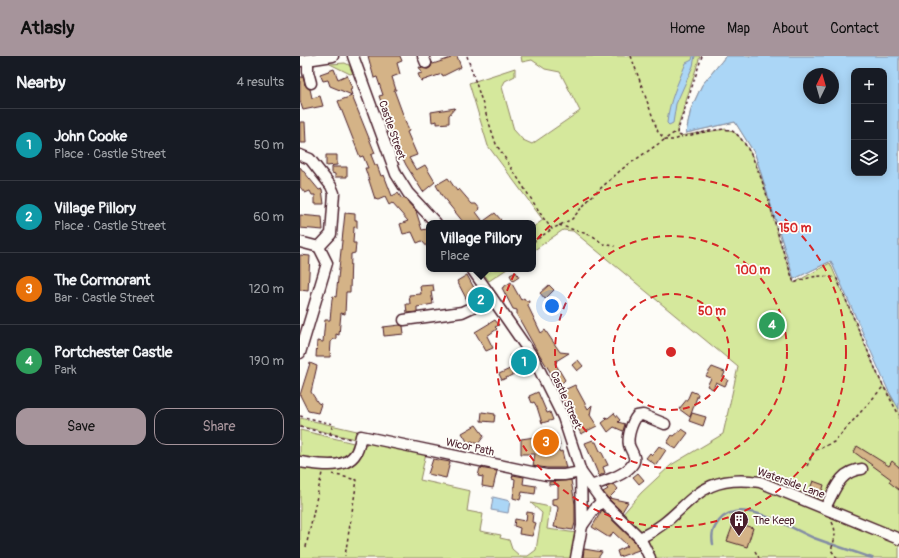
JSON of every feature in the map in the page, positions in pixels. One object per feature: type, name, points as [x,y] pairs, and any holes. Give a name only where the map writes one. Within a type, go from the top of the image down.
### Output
[{"type":"street","points":[[311,83],[304,60],[333,56]]},
{"type":"street","name":"Castle Street","points":[[353,56],[396,174],[408,193],[433,220]]},
{"type":"street","points":[[300,155],[310,159],[332,186],[334,193],[331,234],[319,247]]},
{"type":"street","points":[[300,242],[319,247],[327,263],[325,275],[300,353]]},
{"type":"street","name":"Castle Street","points":[[474,272],[529,350],[544,378],[563,417],[581,472],[602,502],[640,538],[650,558]]},
{"type":"street","points":[[404,320],[456,314],[492,298]]},
{"type":"street","points":[[591,486],[624,472],[632,465],[634,456],[628,440],[633,422],[637,416],[643,415],[665,424]]},
{"type":"street","name":"Wicor Path","points":[[360,443],[361,436],[546,475],[564,475],[581,472]]},
{"type":"street","points":[[300,462],[326,469],[348,462],[358,452],[360,443]]},
{"type":"street","points":[[825,508],[845,474],[852,470],[862,469]]},
{"type":"street","points":[[576,558],[582,526],[581,472]]},
{"type":"street","name":"Waterside Lane","points":[[640,538],[660,527],[697,493],[714,484],[737,480],[760,482],[899,539]]},
{"type":"street","points":[[582,526],[594,509],[602,502]]},
{"type":"path","points":[[467,56],[496,144],[552,229]]},
{"type":"path","points":[[631,56],[658,132],[666,140],[674,140],[682,137],[726,129],[733,131],[742,141],[753,157],[770,204],[794,283],[810,276],[822,276],[837,279],[883,387],[899,415]]},
{"type":"path","points":[[536,240],[572,218],[591,197],[622,169],[677,131],[702,56]]},
{"type":"path","points":[[677,131],[682,137]]},
{"type":"path","points":[[559,225],[593,236],[603,244],[615,246]]},
{"type":"path","points":[[807,466],[814,451],[834,442],[883,387]]},
{"type":"path","points":[[300,416],[332,424],[330,434]]},
{"type":"path","points":[[300,427],[360,443]]},
{"type":"path","points":[[306,547],[326,469],[357,480],[345,556]]},
{"type":"path","points":[[825,508],[836,529],[831,550],[837,558]]},
{"type":"path","points":[[755,551],[759,558]]},
{"type":"green space","points":[[521,56],[700,56],[677,130],[679,136],[726,129],[736,134],[745,144],[753,158],[766,192],[778,236],[794,283],[830,263],[881,382],[894,402],[831,261],[794,279],[755,154],[735,122],[686,133],[691,109],[702,85],[726,56],[899,56],[899,558],[653,558],[622,515],[641,493],[671,465],[723,434],[738,367],[573,231],[563,230],[536,249],[536,225],[543,220],[488,146],[469,83],[515,68],[515,76],[505,81],[502,87],[514,130],[523,140],[532,144],[580,111],[560,72],[545,69],[532,60],[522,62]]},
{"type":"green space","points":[[345,63],[349,65],[353,73],[350,74],[330,64]]},
{"type":"green space","points":[[482,272],[502,272],[489,281]]},
{"type":"green space","points":[[300,418],[357,431],[355,439],[300,426]]},
{"type":"green space","points":[[300,430],[366,446],[367,442],[426,453],[420,480],[470,491],[467,511],[483,514],[480,531],[501,535],[500,538],[509,540],[512,549],[520,556],[528,556],[536,550],[542,513],[531,503],[550,507],[547,529],[578,533],[574,558],[300,558]]},
{"type":"water","points":[[693,56],[695,56],[693,66],[676,104],[673,123],[669,125],[667,123],[668,115],[674,92],[686,63],[692,60]]},
{"type":"water","points":[[726,56],[899,56],[899,409],[888,390],[831,261],[794,279],[755,154],[735,122],[686,133],[691,109],[702,85]]},
{"type":"water","points":[[493,497],[510,501],[508,513],[491,510]]},
{"type":"building","points":[[368,56],[400,56],[402,61],[397,63],[400,74],[392,77],[396,90],[394,90],[409,131],[407,132],[417,155],[409,158],[416,170],[425,165],[435,182],[423,192],[406,165],[395,142],[379,96],[383,95],[377,77],[374,78]]},
{"type":"building","points":[[450,56],[457,56],[461,67],[443,76],[442,74],[421,81],[418,74],[422,73],[419,67],[428,69],[431,67],[432,62],[433,64],[451,58]]},
{"type":"building","points":[[334,69],[338,79],[347,75],[352,88],[350,89],[352,95],[330,86],[328,80],[323,81],[320,74]]},
{"type":"building","points":[[300,77],[303,77],[305,85],[310,89],[312,98],[320,96],[323,106],[303,110],[300,101]]},
{"type":"building","points":[[352,96],[375,153],[371,155],[375,165],[377,165],[381,176],[384,175],[392,196],[398,193],[402,199],[404,198],[416,211],[422,230],[426,229],[426,246],[422,241],[417,243],[412,232],[403,234],[400,224],[408,221],[392,203],[389,205],[385,197],[378,200],[375,199],[365,168],[368,168],[363,156],[360,157],[338,101]]},
{"type":"building","points":[[455,108],[449,115],[449,123],[437,124],[437,121],[432,122],[431,112]]},
{"type":"building","points":[[300,122],[305,122],[306,143],[300,143]]},
{"type":"building","points":[[326,155],[337,155],[337,165],[326,166]]},
{"type":"building","points":[[300,167],[319,190],[322,189],[324,204],[315,204],[315,195],[312,195],[310,191],[305,193],[300,187]]},
{"type":"building","points":[[332,167],[347,167],[347,177],[335,177],[335,174],[332,173]]},
{"type":"building","points":[[448,178],[457,191],[459,189],[472,204],[476,204],[480,209],[476,212],[482,220],[462,220],[442,196],[436,185]]},
{"type":"building","points":[[345,213],[355,214],[355,220],[357,220],[357,228],[354,227],[353,243],[356,243],[355,253],[351,254],[350,292],[346,292],[345,314],[341,313],[339,335],[336,334],[336,339],[333,339],[331,342],[330,357],[316,357],[317,341],[323,342],[325,320],[330,320],[332,299],[333,296],[336,297]]},
{"type":"building","points":[[495,213],[501,220],[485,220]]},
{"type":"building","points":[[300,215],[322,217],[323,230],[300,228]]},
{"type":"building","points":[[300,255],[310,256],[308,291],[300,290]]},
{"type":"building","points":[[516,272],[519,277],[513,281],[510,275]]},
{"type":"building","points":[[467,275],[479,297],[468,302],[457,281]]},
{"type":"building","points":[[511,282],[521,300],[524,298],[526,301],[529,301],[528,306],[541,333],[545,330],[560,352],[569,353],[555,363],[565,380],[559,386],[517,315],[517,310],[513,309],[502,288]]},
{"type":"building","points":[[433,285],[434,291],[431,291],[433,304],[417,307],[417,312],[407,313],[406,304],[410,304],[409,295],[421,294],[420,286]]},
{"type":"building","points":[[549,285],[554,290],[545,299],[540,293]]},
{"type":"building","points":[[495,320],[499,325],[495,327],[497,329],[487,336],[493,348],[486,351],[475,332]]},
{"type":"building","points":[[403,326],[404,334],[384,336],[383,327]]},
{"type":"building","points":[[518,351],[528,369],[521,373],[520,371],[502,380],[499,374],[512,368],[510,365],[513,363],[509,356]]},
{"type":"building","points":[[578,360],[583,366],[577,371],[572,365]]},
{"type":"building","points":[[310,363],[317,366],[311,392],[318,403],[321,404],[318,413],[308,411],[300,395]]},
{"type":"building","points":[[712,367],[725,372],[723,377],[728,380],[725,386],[716,382],[713,389],[707,386],[711,378],[706,376]]},
{"type":"building","points":[[575,385],[588,409],[592,405],[590,415],[597,426],[581,434],[562,398],[564,396],[562,391]]},
{"type":"building","points":[[691,391],[698,394],[690,417],[679,409],[688,398]]},
{"type":"building","points":[[538,392],[547,413],[550,412],[553,420],[542,423],[537,407],[534,402],[532,403],[529,396]]},
{"type":"building","points":[[482,412],[495,414],[494,422],[481,421]]},
{"type":"building","points":[[614,413],[620,420],[618,422],[625,424],[623,431],[614,427],[608,432],[602,423],[607,419],[605,417],[608,418]]},
{"type":"building","points":[[692,413],[706,417],[703,426],[689,421]]},
{"type":"building","points":[[476,425],[484,436],[478,444],[472,441],[468,443],[462,433]]},
{"type":"building","points":[[682,429],[688,433],[676,449],[667,443],[672,435],[674,436]]},
{"type":"building","points":[[556,434],[560,445],[557,447],[560,452],[562,451],[566,468],[533,466],[535,454],[521,454],[521,439]]},
{"type":"building","points":[[593,440],[596,442],[608,465],[603,467],[605,473],[599,476],[585,443]]},
{"type":"building","points":[[659,446],[666,450],[656,465],[646,458],[650,453],[652,455]]},
{"type":"building","points":[[857,446],[889,466],[892,461],[899,467],[899,490],[889,482],[891,479],[854,452]]},
{"type":"building","points":[[433,459],[450,462],[446,478],[428,474]]},
{"type":"building","points":[[480,468],[497,471],[493,488],[482,486],[483,477],[478,476]]},
{"type":"building","points":[[638,473],[644,480],[639,484],[633,477]]},
{"type":"building","points":[[513,475],[524,477],[523,484],[536,486],[535,494],[522,492],[520,500],[513,498],[515,479],[512,478]]},
{"type":"building","points":[[571,480],[575,504],[575,523],[573,530],[554,527],[558,508],[557,506],[552,505],[552,499],[558,498],[558,484],[549,485],[549,482]]},
{"type":"building","points":[[813,481],[824,485],[820,498],[808,494]]},
{"type":"building","points":[[614,484],[618,489],[609,498],[628,502],[622,512],[603,492],[608,489],[606,487]]},
{"type":"building","points":[[602,510],[635,542],[639,550],[619,557],[617,551],[628,546],[613,532],[610,537],[608,537],[592,527]]},
{"type":"building","points":[[527,512],[533,513],[532,522],[536,523],[532,536],[519,534],[520,528],[514,526],[515,519],[526,521]]},
{"type":"building","name":"The Keep","points":[[734,522],[753,528],[747,547],[727,541]]},
{"type":"building","points":[[584,549],[602,552],[598,558],[583,558]]},
{"type":"waterway","points":[[713,544],[713,532],[719,521],[728,514],[739,511],[752,512],[779,521],[814,538],[872,558]]},
{"type":"place","name":"Village Pillory","points":[[481,300]]},
{"type":"place","name":"Portchester Castle","points":[[772,325]]},
{"type":"place","name":"John Cooke","points":[[524,362]]},
{"type":"place","name":"The Cormorant","points":[[546,442]]},
{"type":"place","name":"The Keep","points":[[739,537]]}]
